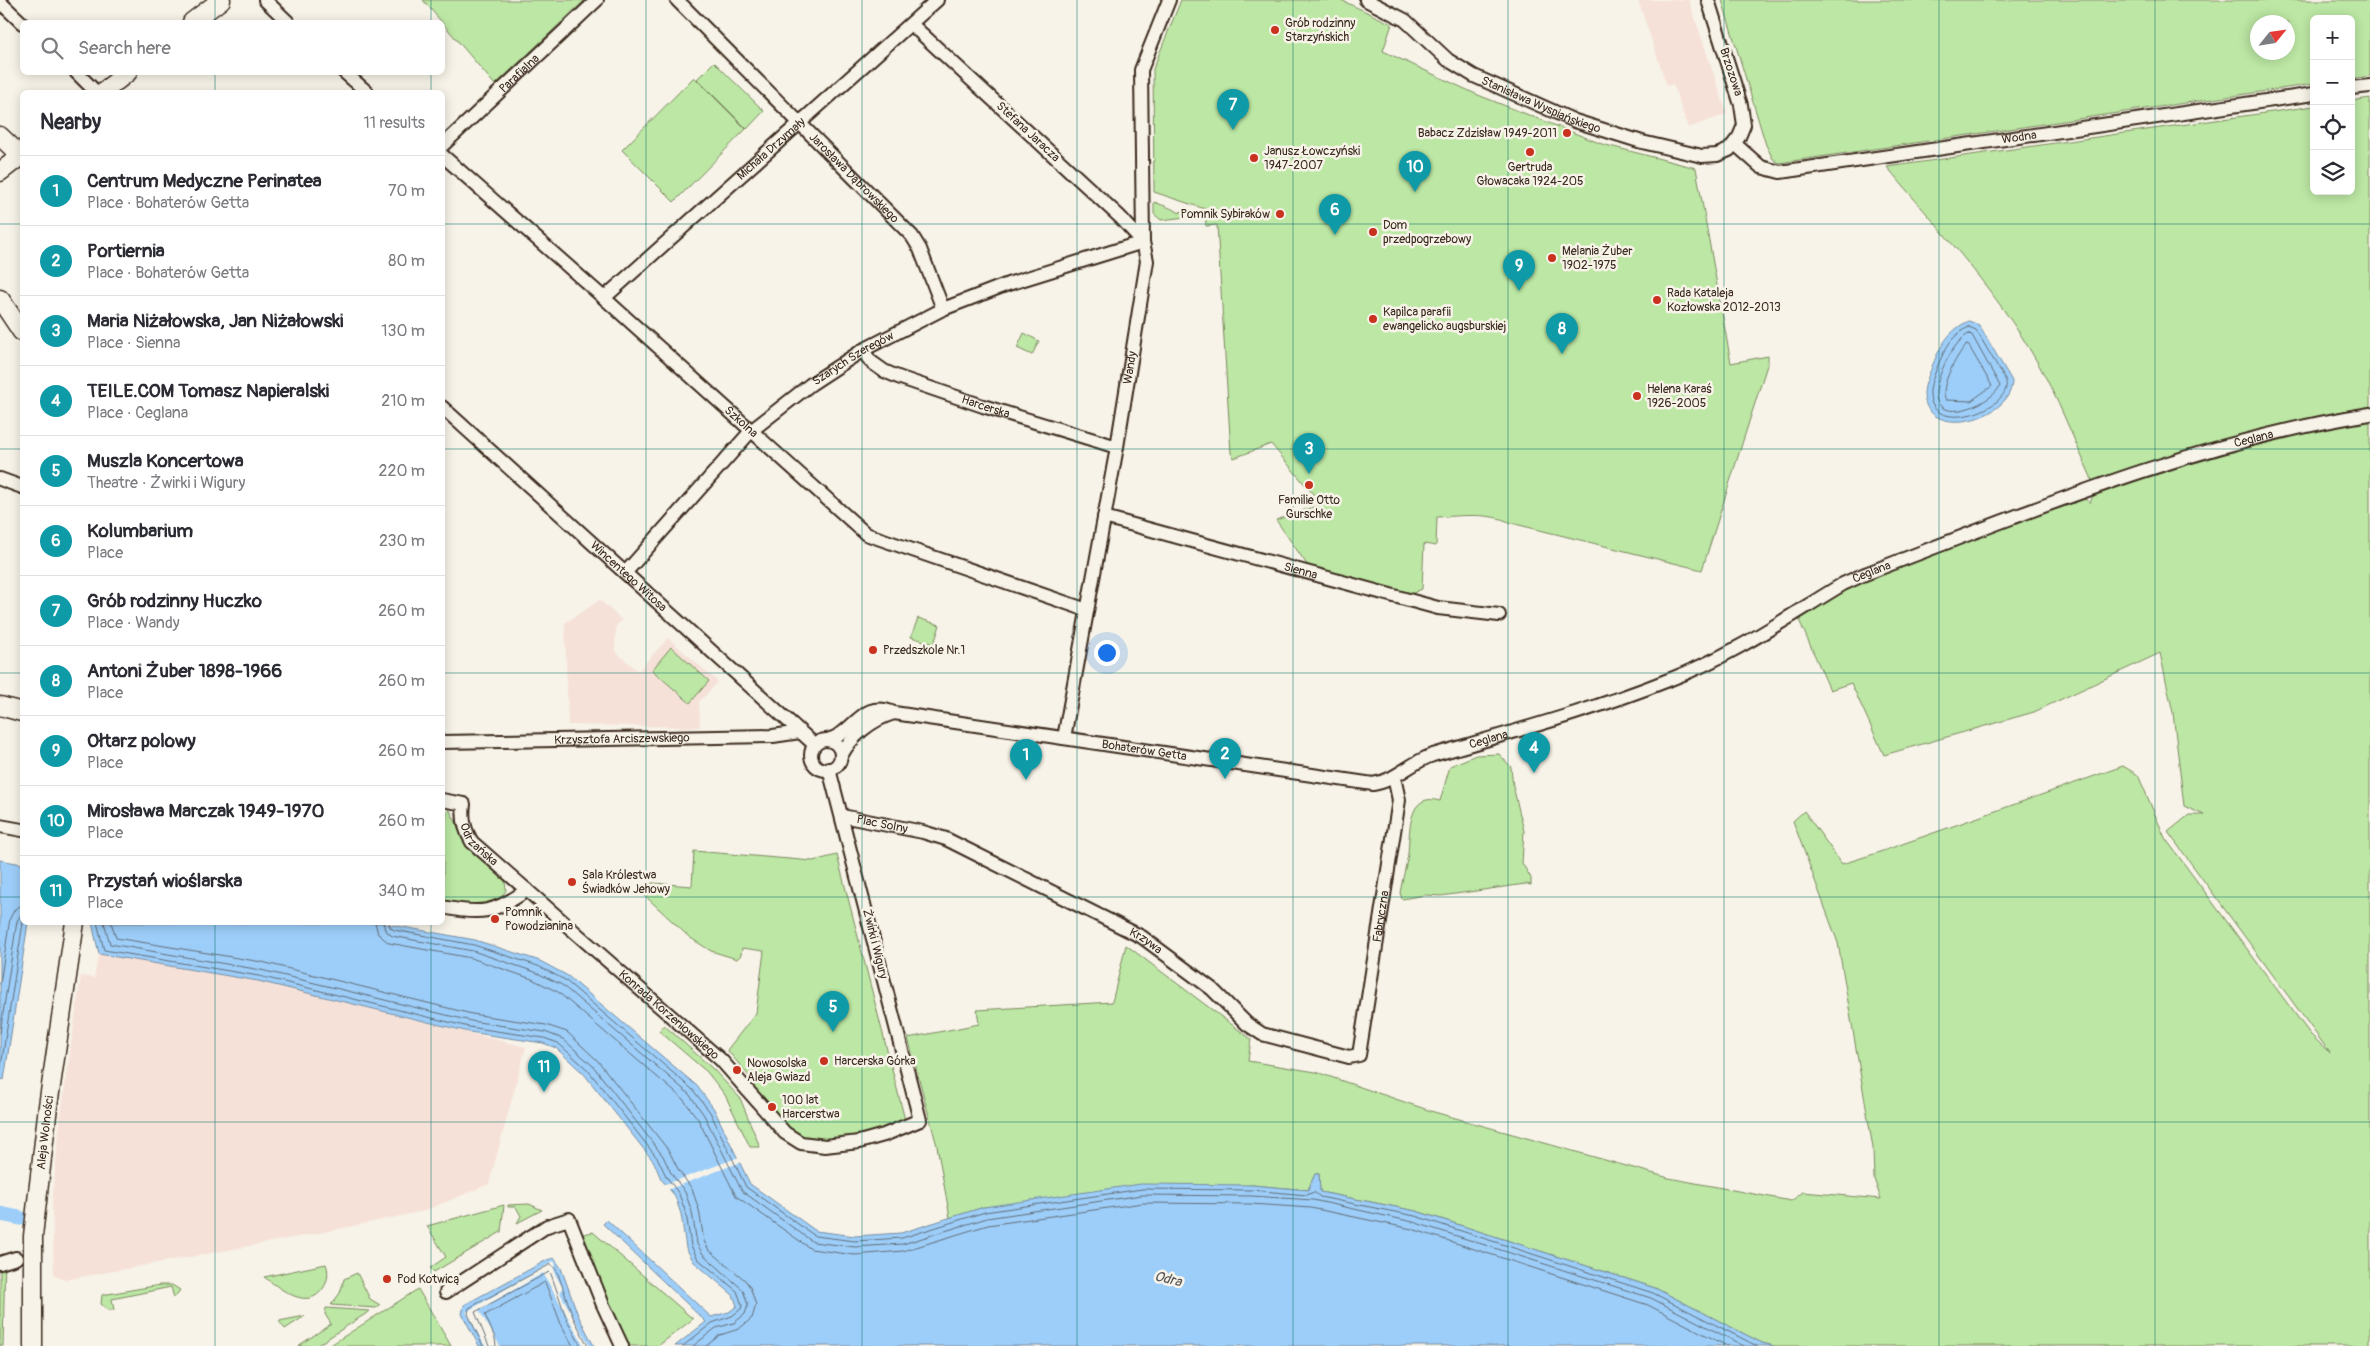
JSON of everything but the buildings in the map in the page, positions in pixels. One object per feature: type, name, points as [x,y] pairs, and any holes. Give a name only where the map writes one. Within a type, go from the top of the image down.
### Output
[{"type":"street","points":[[195,20],[221,0]]},
{"type":"street","points":[[265,0],[286,20]]},
{"type":"street","name":"Parafialna","points":[[445,143],[597,0]]},
{"type":"street","name":"Jarosława Dąbrowskiego","points":[[677,0],[917,242],[943,309]]},
{"type":"street","name":"Michała Drzymały","points":[[604,298],[937,0]]},
{"type":"street","name":"Wandy","points":[[1064,738],[1117,447],[1148,261],[1143,242],[1140,79],[1144,60],[1169,0]]},
{"type":"street","name":"Stanisława Wyspiańskiego","points":[[1366,0],[1412,25],[1458,67],[1558,115],[1622,136],[1694,155],[1718,155],[1729,150],[1735,144]]},
{"type":"street","name":"Brzozowa","points":[[1708,0],[1743,112],[1744,125],[1735,144]]},
{"type":"street","points":[[0,2],[20,21]]},
{"type":"street","name":"Stefana Jaracza","points":[[911,24],[1120,216],[1143,242]]},
{"type":"street","points":[[79,75],[94,90]]},
{"type":"street","points":[[106,90],[124,75]]},
{"type":"street","points":[[347,75],[365,90]]},
{"type":"street","points":[[2355,88],[2370,86]]},
{"type":"street","name":"Wodna","points":[[1735,144],[1761,166],[1780,172],[2310,95]]},
{"type":"street","points":[[0,136],[20,153]]},
{"type":"street","points":[[0,172],[20,157]]},
{"type":"street","name":"Szkolna","points":[[445,158],[866,534],[1087,610]]},
{"type":"street","name":"Szarych Szeregów","points":[[626,572],[751,431],[811,384],[863,350],[943,309],[1008,284],[1143,242]]},
{"type":"street","points":[[0,299],[20,329]]},
{"type":"street","name":"Harcerska","points":[[863,350],[870,361],[884,371],[898,377],[992,409],[1117,447]]},
{"type":"street","name":"Wincentego Witosa","points":[[445,410],[815,745]]},
{"type":"street","name":"Ceglana","points":[[1394,777],[1424,758],[1563,717],[1672,679],[1715,658],[1843,584],[2088,489],[2174,460],[2263,435],[2370,414]]},
{"type":"street","points":[[0,479],[20,486]]},
{"type":"street","name":"Sienna","points":[[1104,517],[1438,608],[1499,614]]},
{"type":"street","points":[[0,706],[20,711]]},
{"type":"street","name":"Bohaterów Getta","points":[[828,740],[837,738],[870,710],[880,708],[894,713],[1373,784],[1384,783],[1394,777]]},
{"type":"street","points":[[841,756],[836,744],[828,740],[815,745],[811,754],[814,762],[820,768],[829,769],[837,764],[846,747],[869,724],[894,713]]},
{"type":"street","name":"Krzysztofa Arciszewskiego","points":[[445,742],[773,736],[800,732]]},
{"type":"street","name":"Żwirki i Wigury","points":[[829,769],[920,1120]]},
{"type":"street","name":"Fabryczna","points":[[1359,1055],[1399,800],[1394,777]]},
{"type":"street","name":"Odrzańska","points":[[445,801],[464,804],[462,816],[464,826],[472,842],[527,890]]},
{"type":"street","name":"Plac Solny","points":[[842,816],[923,832]]},
{"type":"street","points":[[0,826],[20,830]]},
{"type":"street","name":"Krzywa","points":[[923,832],[946,839],[1142,937],[1212,989],[1247,1024],[1262,1034],[1349,1057],[1359,1055]]},
{"type":"street","points":[[445,907],[475,911],[494,910],[505,906],[527,890]]},
{"type":"street","name":"Konrada Korzeniowskiego","points":[[527,890],[721,1060],[785,1133],[801,1143],[825,1146],[859,1142],[884,1135],[920,1120]]},
{"type":"street","name":"Aleja Wolności","points":[[33,1346],[33,1236],[48,1106],[75,925]]},
{"type":"street","points":[[446,1292],[547,1226],[569,1219],[595,1287],[622,1346]]},
{"type":"street","points":[[0,1263],[16,1258]]},
{"type":"shaded area","points":[[1638,0],[1689,0],[1727,114],[1688,128],[1673,84],[1667,86]]},
{"type":"shaded area","points":[[600,600],[622,620],[616,626],[615,651],[638,671],[668,638],[718,682],[699,702],[700,727],[568,725],[565,623]]},
{"type":"shaded area","points":[[99,954],[258,981],[526,1047],[489,1184],[424,1211],[325,1232],[65,1280],[58,1277],[54,1274],[52,1204],[60,1121],[81,976],[94,978]]},
{"type":"green space","points":[[423,0],[585,0],[495,85],[445,26],[445,20],[440,20]]},
{"type":"green space","points":[[1181,0],[1341,0],[1392,24],[1383,51],[1478,95],[1602,144],[1696,168],[1731,363],[1768,356],[1768,362],[1702,570],[1484,516],[1437,517],[1436,546],[1424,544],[1422,589],[1411,594],[1308,566],[1276,520],[1319,505],[1318,500],[1271,444],[1234,458],[1231,453],[1217,225],[1206,226],[1205,209],[1154,192],[1153,69]]},
{"type":"green space","points":[[1722,0],[2370,0],[2370,76],[2355,78],[2355,15],[2310,15],[2310,85],[1779,163],[1773,159],[1766,145]]},
{"type":"green space","points":[[714,62],[764,111],[747,129],[697,79]]},
{"type":"green space","points":[[694,77],[746,129],[674,202],[622,150]]},
{"type":"green space","points":[[2370,98],[2370,1346],[1774,1346],[1762,1343],[1655,1288],[1416,1211],[1320,1192],[1319,1174],[1315,1174],[1308,1190],[1252,1185],[984,1207],[950,1218],[937,1146],[908,1038],[979,1024],[977,1010],[1112,1002],[1126,945],[1251,1039],[1248,1061],[1316,1072],[1434,1112],[1669,1178],[1791,1201],[1803,1192],[1881,1199],[1874,1179],[1873,1148],[1838,943],[1793,821],[1804,811],[1842,864],[2123,766],[2138,775],[2165,838],[2310,1034],[2330,1053],[2168,832],[2189,815],[2204,815],[2184,806],[2173,713],[2160,653],[2034,712],[1884,755],[1851,683],[1830,690],[1799,620],[1802,616],[1845,590],[1868,579],[2078,499],[2085,499],[2090,503],[2094,493],[2091,477],[2064,416],[2031,351],[1973,269],[1887,167],[2310,107],[2310,195],[2355,195],[2355,100]]},
{"type":"green space","points":[[1154,202],[1180,213],[1181,211],[1194,216],[1161,220],[1154,214]]},
{"type":"green space","points":[[1024,333],[1039,341],[1032,355],[1017,348]]},
{"type":"green space","points":[[918,618],[940,625],[934,644],[911,637]]},
{"type":"green space","points":[[671,647],[709,681],[690,703],[652,670]]},
{"type":"green space","points":[[1499,754],[1511,767],[1513,786],[1524,831],[1522,863],[1531,878],[1531,885],[1525,884],[1441,896],[1425,895],[1402,899],[1400,893],[1408,854],[1410,825],[1416,808],[1421,802],[1429,800],[1440,801],[1450,766],[1476,755]]},
{"type":"green space","points":[[449,809],[468,845],[505,881],[506,890],[501,899],[489,905],[445,901],[445,828],[447,811]]},
{"type":"green space","points":[[694,851],[813,861],[837,855],[905,1120],[874,1135],[853,1139],[812,1139],[795,1134],[755,1094],[750,1077],[727,1050],[756,1013],[764,951],[742,948],[741,955],[737,959],[711,951],[689,937],[643,894],[643,886],[653,883],[692,886]]},
{"type":"green space","points":[[664,1025],[713,1069],[740,1098],[760,1147],[750,1147],[725,1095],[707,1072],[659,1031]]},
{"type":"green space","points":[[529,1204],[542,1210],[517,1223],[521,1216],[516,1207],[508,1207],[508,1205]]},
{"type":"green space","points":[[504,1205],[501,1232],[434,1272],[430,1268],[446,1257],[427,1226]]},
{"type":"green space","points":[[593,1232],[693,1319],[658,1346],[616,1346],[568,1237]]},
{"type":"green space","points":[[5,1255],[3,1346],[0,1346],[0,1256]]},
{"type":"green space","points":[[326,1264],[328,1273],[324,1287],[310,1298],[294,1296],[264,1277]]},
{"type":"green space","points":[[357,1273],[370,1299],[380,1305],[376,1308],[331,1305],[340,1293],[344,1279]]},
{"type":"green space","points":[[160,1285],[172,1285],[180,1290],[174,1298],[171,1287],[112,1299],[114,1310],[108,1310],[101,1304],[102,1295]]},
{"type":"green space","points":[[418,1289],[451,1346],[329,1346]]},
{"type":"green space","points":[[326,1308],[370,1311],[316,1346],[298,1346],[331,1324],[325,1314]]},
{"type":"green space","points":[[305,1316],[285,1329],[279,1321]]},
{"type":"water","points":[[1969,321],[1979,325],[2012,381],[2008,395],[1998,407],[1984,415],[1968,420],[1952,421],[1938,417],[1928,409],[1924,390],[1933,364],[1943,344],[1956,329]]},
{"type":"water","points":[[0,860],[20,864],[20,925],[28,925],[4,1080],[0,1079]]},
{"type":"water","name":"Odra","points":[[92,925],[392,925],[475,940],[540,961],[568,976],[697,1086],[714,1109],[750,1184],[816,1231],[855,1236],[901,1233],[984,1207],[1141,1184],[1252,1185],[1308,1190],[1315,1174],[1319,1174],[1320,1192],[1416,1211],[1655,1288],[1762,1343],[1774,1346],[675,1346],[706,1322],[603,1224],[607,1220],[711,1317],[729,1312],[737,1306],[733,1295],[694,1262],[686,1248],[681,1214],[675,1196],[661,1179],[654,1162],[584,1074],[556,1048],[543,1043],[469,1032],[258,981],[99,954]]},
{"type":"water","points":[[554,1258],[561,1268],[578,1315],[594,1346],[479,1346],[462,1314],[464,1305]]},
{"type":"pier","points":[[739,1157],[741,1162],[667,1190],[661,1182],[665,1184],[678,1180]]},
{"type":"pier","points":[[554,1261],[556,1265],[554,1267],[555,1274],[563,1288],[559,1291],[562,1291],[560,1293],[590,1346],[584,1346],[543,1273],[479,1310],[500,1346],[485,1346],[466,1312]]},
{"type":"waterway","points":[[0,1214],[20,1218]]},
{"type":"place","name":"Grób rodzinny Starzyńskich","points":[[1275,30]]},
{"type":"place","name":"Grób rodzinny Huczko","points":[[1233,130]]},
{"type":"place","name":"Babacz Zdzisław 1949-2011","points":[[1567,133]]},
{"type":"place","name":"Gertruda Głowacaka 1924-205","points":[[1530,152]]},
{"type":"place","name":"Janusz Łowczyński 1947-2007","points":[[1254,158]]},
{"type":"place","name":"Mirosława Marczak 1949-1970","points":[[1415,192]]},
{"type":"place","name":"Pomnik Sybiraków","points":[[1280,214]]},
{"type":"place","name":"Dom przedpogrzebowy","points":[[1373,232]]},
{"type":"place","name":"Kolumbarium","points":[[1335,235]]},
{"type":"place","name":"Melania Żuber 1902-1975","points":[[1552,258]]},
{"type":"place","name":"Ołtarz polowy","points":[[1519,291]]},
{"type":"place","name":"Rada Kataleja Kozłowska 2012-2013","points":[[1657,300]]},
{"type":"place","name":"Kapilca parafii ewangelicko augsburskiej","points":[[1373,319]]},
{"type":"place","name":"Antoni Żuber 1898-1966","points":[[1562,354]]},
{"type":"place","name":"Helena Karaś 1926-2005","points":[[1637,396]]},
{"type":"place","name":"Maria Niżałowska, Jan Niżałowski","points":[[1309,474]]},
{"type":"place","name":"Familie Otto Gurschke","points":[[1309,485]]},
{"type":"place","name":"Przedszkole Nr.1","points":[[873,650]]},
{"type":"place","name":"TEILE.COM Tomasz Napieralski","points":[[1534,773]]},
{"type":"place","name":"Portiernia","points":[[1225,779]]},
{"type":"place","name":"Centrum Medyczne Perinatea","points":[[1026,780]]},
{"type":"place","name":"Sala Królestwa Świadków Jehowy","points":[[572,882]]},
{"type":"place","name":"Pomnik Powodzianina","points":[[495,919]]},
{"type":"place","name":"Muszla Koncertowa","points":[[833,1032]]},
{"type":"place","name":"Harcerska Górka","points":[[824,1061]]},
{"type":"place","name":"Nowosolska Aleja Gwiazd","points":[[737,1070]]},
{"type":"place","name":"Przystań wioślarska","points":[[544,1092]]},
{"type":"place","name":"100 lat Harcerstwa","points":[[772,1107]]},
{"type":"place","name":"Pod Kotwicą","points":[[387,1279]]}]
